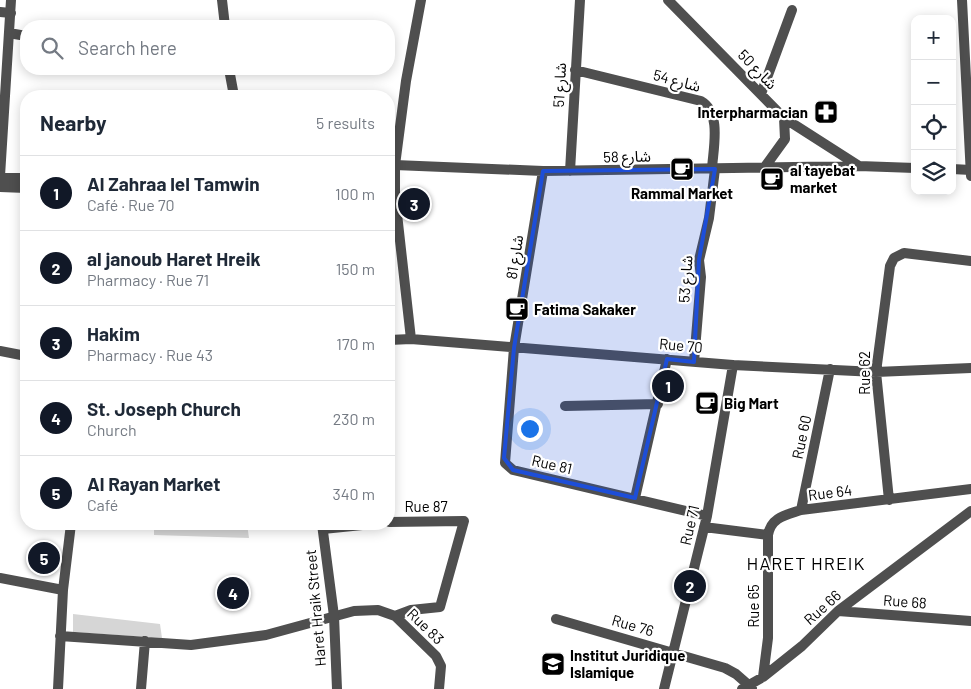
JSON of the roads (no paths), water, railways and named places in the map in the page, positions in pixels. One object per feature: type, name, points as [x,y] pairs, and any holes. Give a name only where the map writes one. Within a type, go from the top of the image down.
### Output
[{"type":"street","points":[[11,0],[5,13],[9,34],[2,94],[0,177],[20,178]]},
{"type":"street","points":[[222,0],[224,20]]},
{"type":"street","points":[[395,165],[406,81],[421,0]]},
{"type":"street","name":"شارع 51","points":[[570,171],[580,0]]},
{"type":"street","name":"شارع 50","points":[[668,0],[677,4],[784,118],[860,166]]},
{"type":"street","points":[[962,0],[971,176]]},
{"type":"street","points":[[761,94],[792,10]]},
{"type":"street","points":[[9,34],[20,35]]},
{"type":"street","name":"شارع 54","points":[[575,70],[701,101],[708,105],[714,117],[714,169]]},
{"type":"street","points":[[230,75],[233,90]]},
{"type":"street","points":[[764,168],[785,139],[784,118]]},
{"type":"street","name":"شارع 58","points":[[395,165],[544,172],[860,166],[911,168]]},
{"type":"street","name":"شارع 53","points":[[694,362],[701,278],[699,260],[709,218],[714,169]]},
{"type":"street","points":[[956,169],[971,170]]},
{"type":"street","name":"شارع 81","points":[[514,348],[544,172]]},
{"type":"street","points":[[0,187],[20,188]]},
{"type":"street","points":[[395,217],[412,339]]},
{"type":"street","name":"Rue 62","points":[[889,500],[876,372],[888,274],[894,258],[904,253],[971,261]]},
{"type":"street","name":"Rue 70","points":[[395,340],[412,339],[733,365],[876,372],[971,368]]},
{"type":"street","name":"Rue 81","points":[[514,348],[504,458],[508,467],[707,516]]},
{"type":"street","points":[[0,351],[20,355]]},
{"type":"street","points":[[635,498],[667,359]]},
{"type":"street","name":"Rue 71","points":[[664,689],[707,516],[733,365]]},
{"type":"street","name":"Rue 60","points":[[801,510],[830,369]]},
{"type":"street","points":[[565,406],[658,404]]},
{"type":"street","name":"Rue 64","points":[[768,535],[772,522],[801,510],[971,489]]},
{"type":"street","name":"Rue 66","points":[[748,687],[802,646],[838,611],[971,511]]},
{"type":"street","name":"Rue 87","points":[[395,522],[464,521],[440,607],[411,610],[395,616]]},
{"type":"street","points":[[704,527],[768,535]]},
{"type":"street","points":[[58,689],[63,590],[70,530]]},
{"type":"street","name":"Haret Hraik Street","points":[[323,530],[334,616],[337,689]]},
{"type":"street","name":"Rue 65","points":[[763,677],[768,638],[768,535]]},
{"type":"street","points":[[0,578],[63,590]]},
{"type":"street","name":"Rue 83","points":[[60,636],[191,645],[266,634],[354,611],[378,610],[395,616],[436,656],[441,666],[439,689]]},
{"type":"street","name":"Rue 68","points":[[838,611],[971,621]]},
{"type":"street","name":"Rue 76","points":[[556,619],[725,668],[748,687]]},
{"type":"street","points":[[141,689],[145,641]]},
{"type":"place","name":"Interpharmacian","points":[[826,112]]},
{"type":"place","name":"Rammal Market","points":[[682,169]]},
{"type":"place","name":"al tayebat market","points":[[772,179]]},
{"type":"place","name":"Hakim","points":[[414,204]]},
{"type":"place","name":"Fatima Sakaker","points":[[517,309]]},
{"type":"place","name":"Al Zahraa lel Tamwin","points":[[668,386]]},
{"type":"place","name":"Big Mart","points":[[707,403]]},
{"type":"place","name":"Al Rayan Market","points":[[44,558]]},
{"type":"place","name":"al janoub Haret Hreik","points":[[690,586]]},
{"type":"place","name":"St. Joseph Church","points":[[233,593]]},
{"type":"place","name":"Institut Juridique Islamique","points":[[553,664]]},
{"type":"district","name":"HARET HREIK","points":[[806,563]]}]
